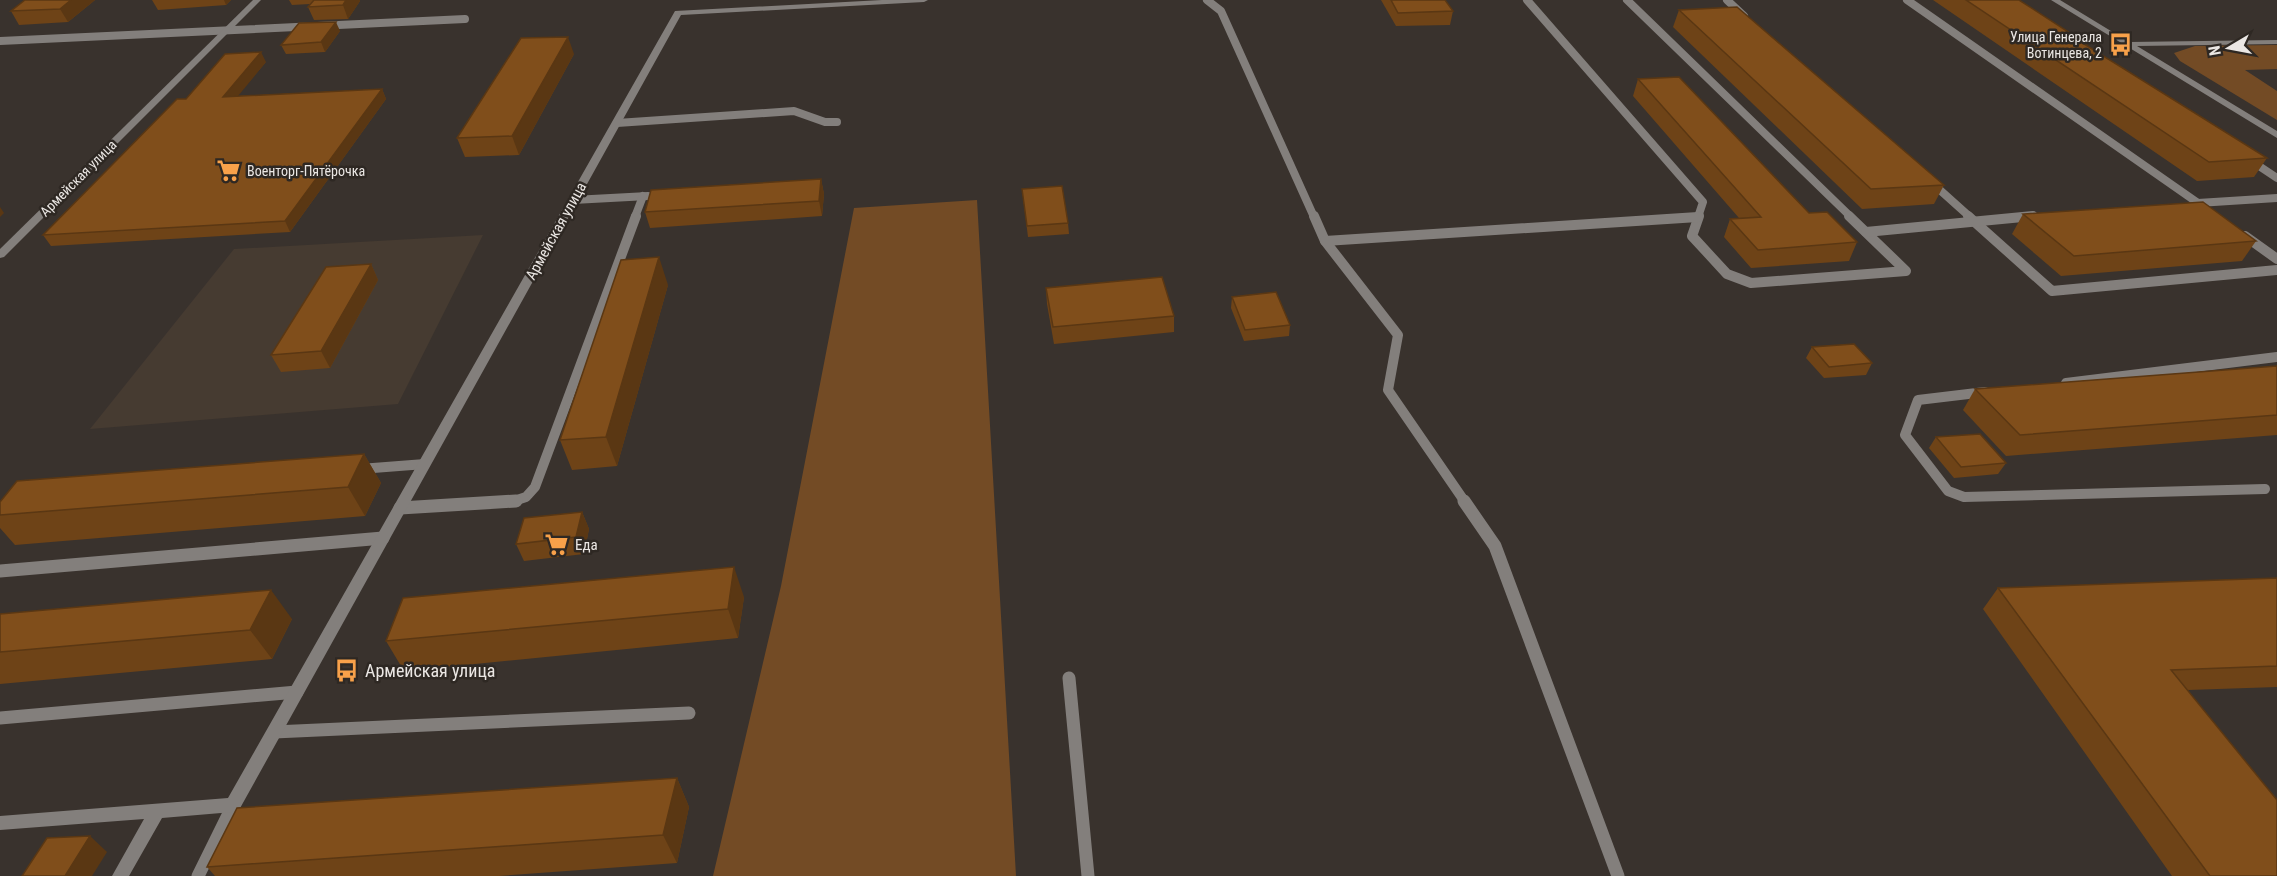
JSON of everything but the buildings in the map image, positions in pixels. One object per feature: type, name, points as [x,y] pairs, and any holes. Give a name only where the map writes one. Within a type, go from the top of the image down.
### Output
[{"type":"street","name":"Армейская улица","points":[[0,255],[257,0]]},
{"type":"street","name":"Армейская улица","points":[[233,805],[678,13],[924,0]]},
{"type":"street","points":[[2055,0],[2277,135]]},
{"type":"street","points":[[2128,44],[2277,42]]},
{"type":"street","points":[[0,823],[233,805]]},
{"type":"street","points":[[120,876],[157,811]]},
{"type":"lane","points":[[1207,0],[1221,11],[1325,241],[1398,335],[1388,390],[1495,546],[1618,876]]},
{"type":"lane","points":[[1527,0],[1703,202],[1692,236],[1727,274],[1751,283],[1906,271],[1627,0]]},
{"type":"lane","points":[[1727,0],[1753,24]]},
{"type":"lane","points":[[1907,0],[2216,215]]},
{"type":"lane","points":[[0,41],[465,19]]},
{"type":"lane","points":[[617,123],[794,111],[825,122],[837,122]]},
{"type":"lane","points":[[2242,155],[2277,178]]},
{"type":"lane","points":[[1921,173],[2052,291],[2277,270]]},
{"type":"lane","points":[[400,508],[512,502],[526,497],[536,488],[643,196]]},
{"type":"lane","points":[[573,200],[654,196]]},
{"type":"lane","points":[[2187,204],[2277,198]]},
{"type":"lane","points":[[1866,232],[2045,215]]},
{"type":"lane","points":[[1325,241],[1698,217]]},
{"type":"lane","points":[[2233,228],[2277,259]]},
{"type":"lane","points":[[2057,384],[2277,357]]},
{"type":"lane","points":[[1999,391],[1918,400],[1905,435],[1948,491],[1964,497],[2265,489]]},
{"type":"lane","points":[[343,470],[425,464]]},
{"type":"lane","points":[[0,571],[383,538]]},
{"type":"lane","points":[[1069,678],[1088,876]]},
{"type":"lane","points":[[0,718],[297,692]]},
{"type":"lane","points":[[274,732],[689,713]]},
{"type":"lane","points":[[198,876],[233,805]]},
{"type":"shaded area","points":[[2277,45],[2277,69],[2245,70],[2277,91],[2277,120],[2180,61],[2174,53],[2195,46]]},
{"type":"shaded area","points":[[977,200],[1016,876],[713,876],[781,586],[854,208]]},
{"type":"shaded area","points":[[483,235],[398,404],[90,429],[234,249]]},
{"type":"place","name":"Улица Генерала Вотинцева, 2","points":[[2120,45]]},
{"type":"place","name":"Военторг-Пятёрочка","points":[[229,171]]},
{"type":"place","name":"Еда","points":[[557,545]]},
{"type":"place","name":"Армейская улица","points":[[347,670]]}]
